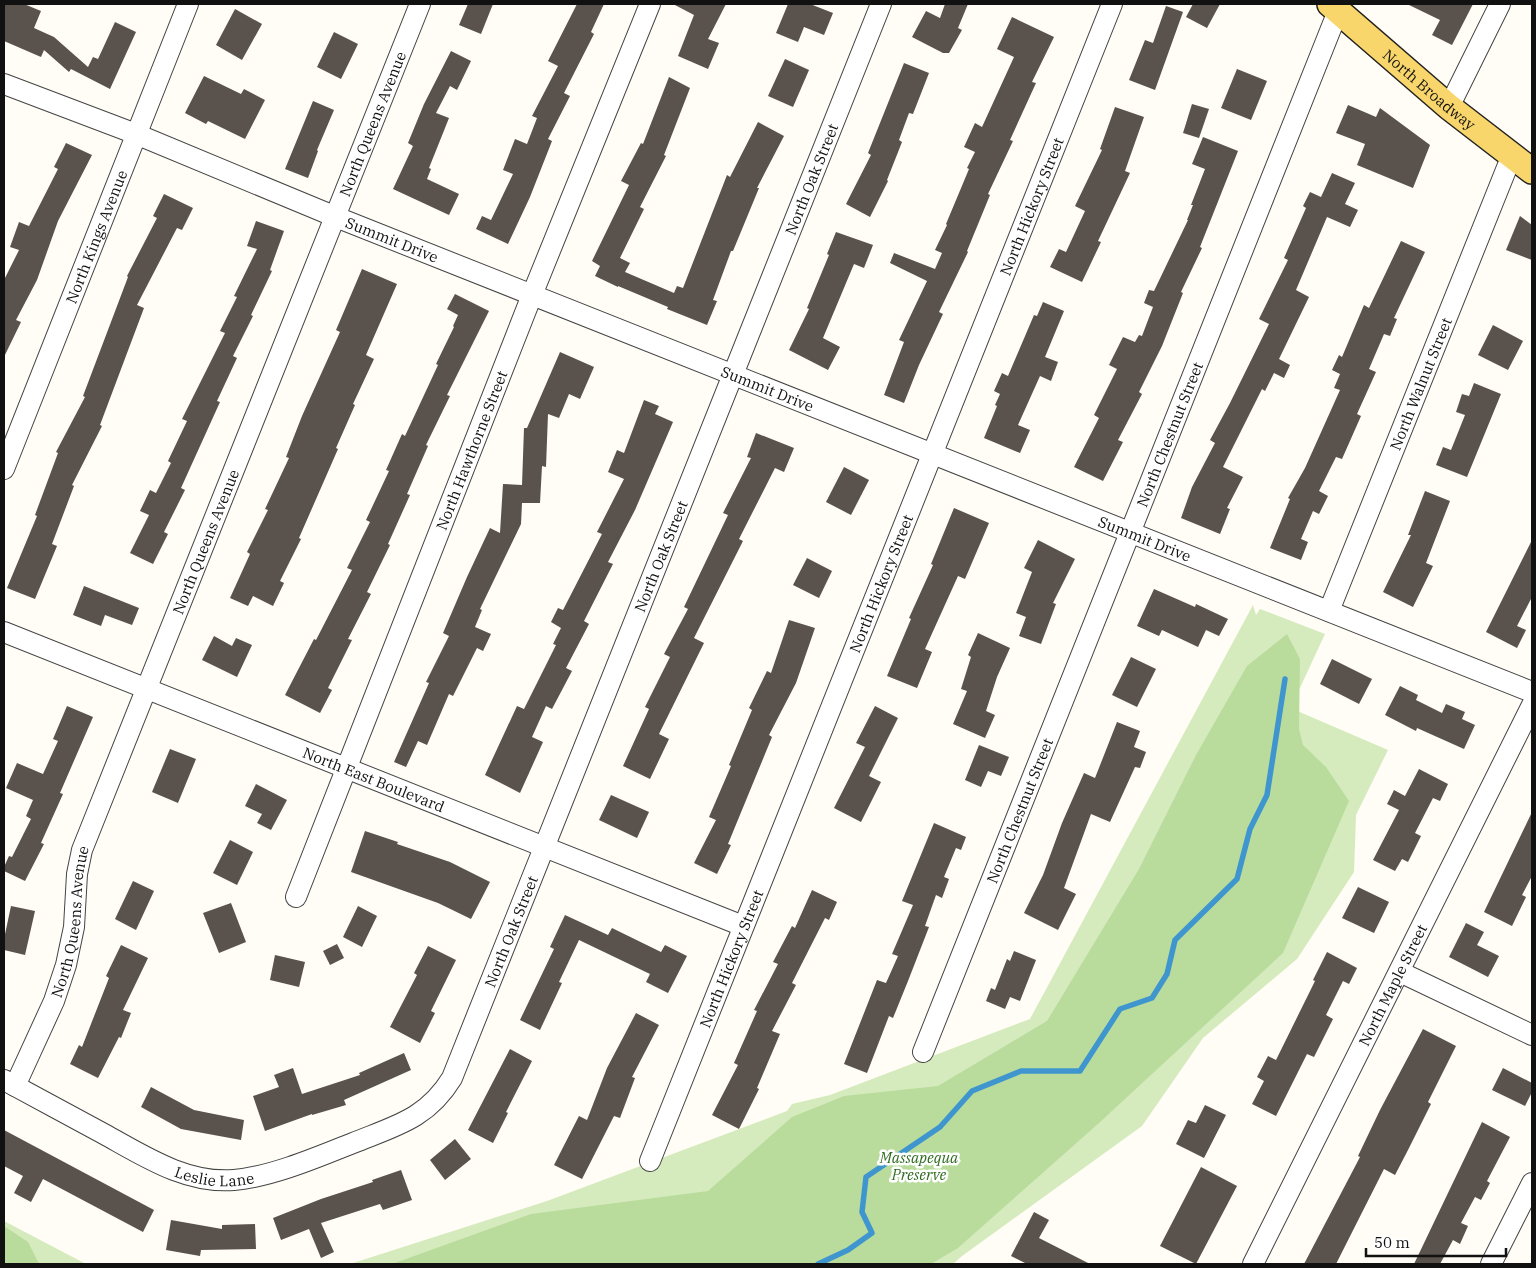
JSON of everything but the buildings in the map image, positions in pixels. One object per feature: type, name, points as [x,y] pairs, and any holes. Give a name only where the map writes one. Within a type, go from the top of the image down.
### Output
[{"type":"main road","name":"North Broadway","points":[[1334,7],[1449,107],[1532,171]]},
{"type":"street","name":"North Kings Avenue","points":[[4,469],[188,4]]},
{"type":"street","name":"North Queens Avenue","points":[[9,1083],[54,1002],[66,965],[74,927],[76,874],[82,850],[148,689],[420,4]]},
{"type":"street","name":"North Hawthorne Street","points":[[296,897],[532,295],[650,4]]},
{"type":"street","name":"North Oak Street","points":[[432,1104],[443,1093],[452,1078],[881,4]]},
{"type":"street","name":"North Hickory Street","points":[[650,1162],[1112,4]]},
{"type":"street","points":[[1449,107],[1500,4]]},
{"type":"street","name":"North Chestnut Street","points":[[923,1052],[1130,533],[1334,7]]},
{"type":"street","name":"Summit Drive","points":[[4,84],[136,134],[336,217],[1532,692]]},
{"type":"street","name":"North Walnut Street","points":[[1329,611],[1512,155]]},
{"type":"street","name":"North East Boulevard","points":[[4,632],[743,926]]},
{"type":"street","name":"North Maple Street","points":[[1253,1264],[1532,705]]},
{"type":"street","points":[[1400,972],[1532,1036]]},
{"type":"street","name":"Leslie Lane","points":[[9,1083],[163,1167],[201,1179],[234,1180],[270,1172],[328,1153],[400,1124],[425,1111],[432,1104]]},
{"type":"street","points":[[1491,1264],[1532,1183]]},
{"type":"green space","name":"Massapequa Preserve","points":[[1253,605],[1256,615],[1260,609],[1325,634],[1292,705],[1295,710],[1388,750],[1356,815],[1354,872],[1297,959],[1203,1038],[1142,1126],[953,1264],[350,1264],[547,1201],[787,1111],[792,1104],[830,1095],[1030,1019]]},
{"type":"green space","name":"Massapequa Preserve","points":[[1287,634],[1300,659],[1299,729],[1303,745],[1326,767],[1349,801],[1283,953],[1099,1123],[958,1248],[931,1264],[392,1264],[531,1214],[708,1191],[792,1117],[844,1096],[938,1086],[1047,1021],[1139,869],[1196,755],[1247,666]]},
{"type":"green space","points":[[4,1221],[86,1264],[4,1264]]},
{"type":"green space","points":[[4,1226],[28,1242],[39,1264],[4,1264]]},
{"type":"waterway","points":[[818,1264],[848,1250],[872,1233],[862,1212],[866,1177],[940,1127],[972,1091],[1021,1071],[1080,1071],[1120,1009],[1152,998],[1167,974],[1175,940],[1237,879],[1250,829],[1267,795],[1285,679]]}]
